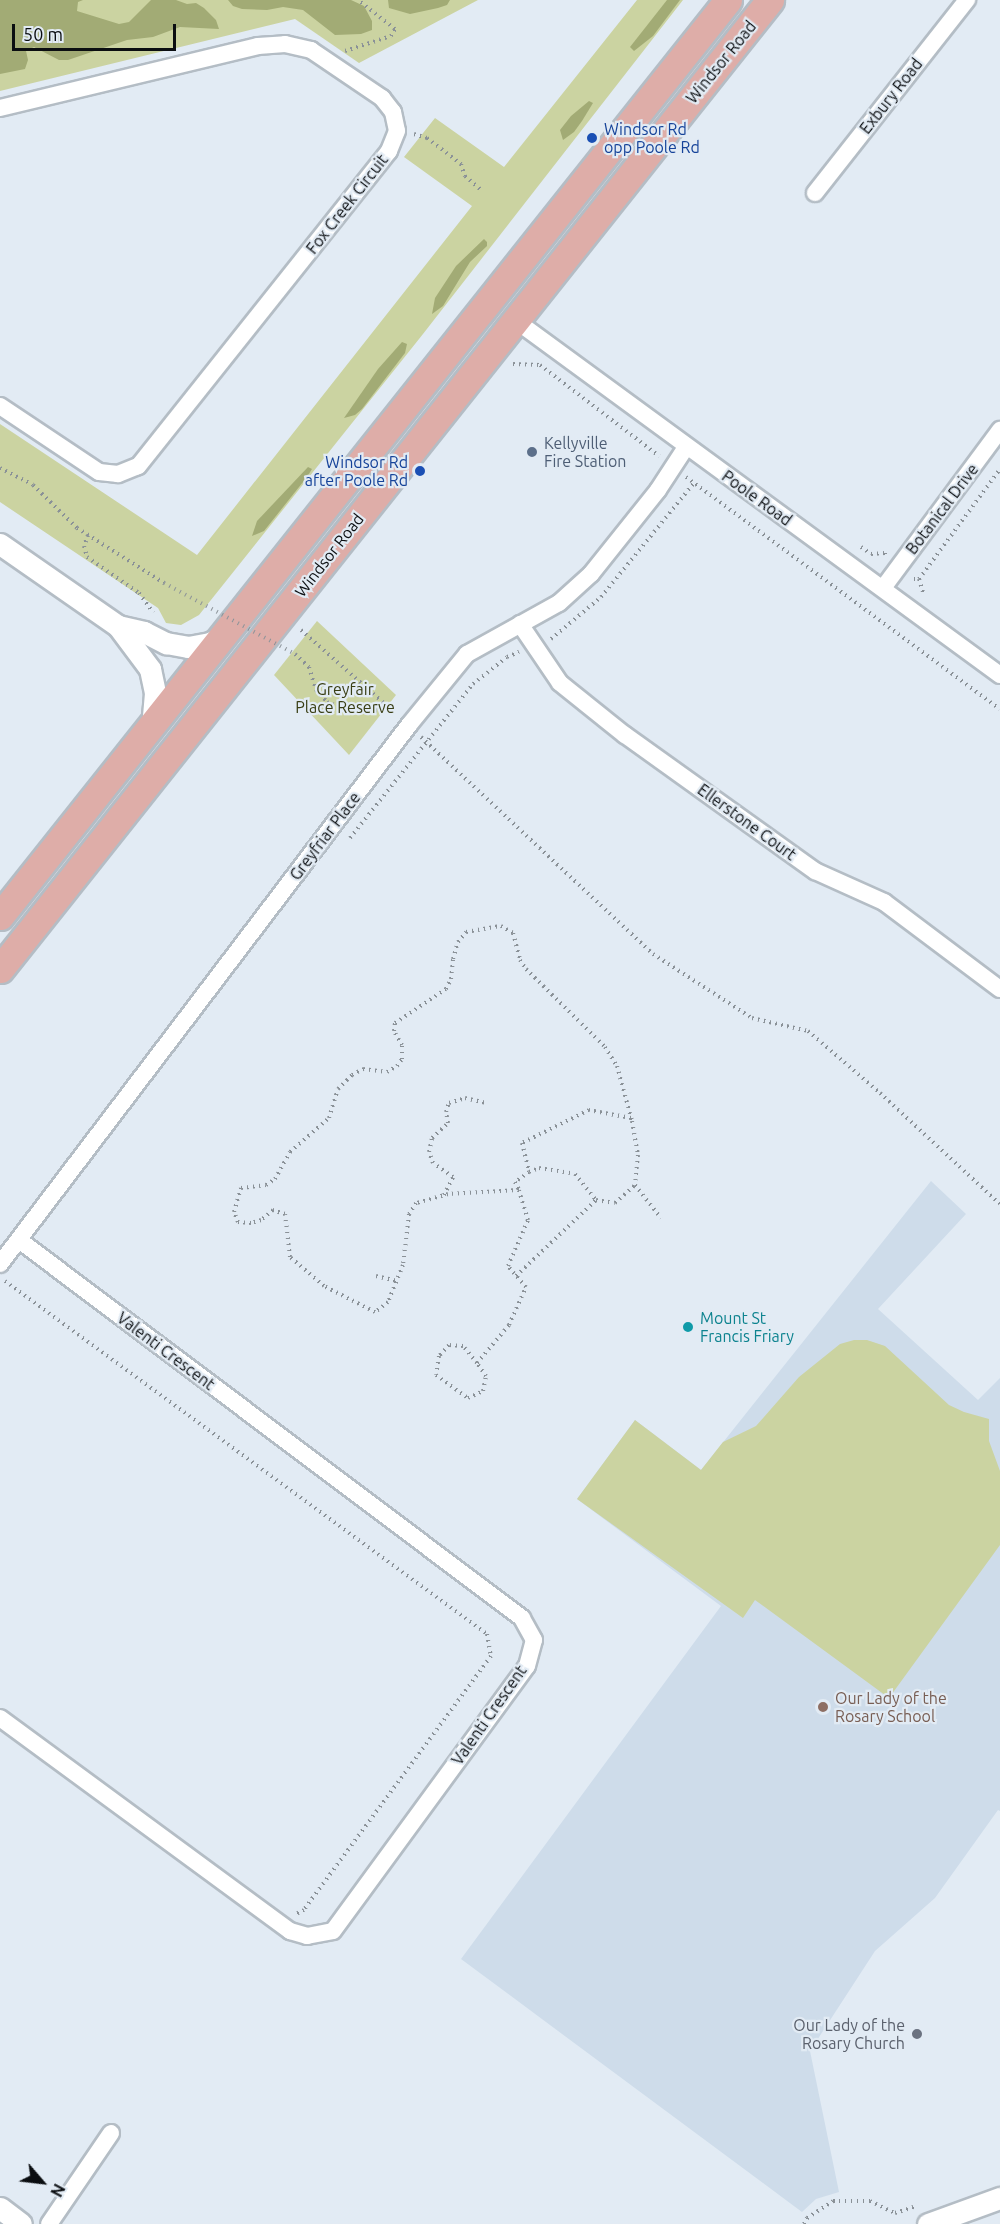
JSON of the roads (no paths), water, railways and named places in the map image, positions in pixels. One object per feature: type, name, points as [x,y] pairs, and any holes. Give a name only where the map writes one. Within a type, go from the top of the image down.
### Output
[{"type":"main road","name":"Windsor Road","points":[[0,916],[728,0]]},
{"type":"main road","name":"Windsor Road","points":[[0,969],[770,0]]},
{"type":"street","name":"Exbury Road","points":[[815,193],[968,0]]},
{"type":"street","name":"Fox Creek Circuit","points":[[0,108],[271,44],[298,46],[330,62],[382,98],[393,112],[396,129],[389,151],[138,466],[118,474],[99,472],[0,406]]},
{"type":"street","name":"Poole Road","points":[[515,320],[1000,675]]},
{"type":"street","name":"Botanical Drive","points":[[883,588],[1000,430]]},
{"type":"street","name":"Greyfriar Place","points":[[0,1264],[409,725],[467,654],[559,603],[591,574],[686,447]]},
{"type":"street","points":[[0,544],[118,626],[150,669],[155,693],[152,725]]},
{"type":"street","name":"Ellerstone Court","points":[[520,624],[560,683],[625,735],[815,871],[884,903],[1000,989]]},
{"type":"street","points":[[118,626],[144,632],[166,643],[188,647],[210,643],[222,636]]},
{"type":"street","name":"Valenti Crescent","points":[[0,1718],[290,1931],[308,1936],[333,1931],[526,1666],[534,1640],[522,1618],[19,1240]]},
{"type":"street","points":[[49,2224],[111,2133]]},
{"type":"street","points":[[923,2215],[1000,2198]]},
{"type":"street","points":[[0,2208],[21,2224]]},
{"type":"place","name":"Windsor Rd opp Poole Rd","points":[[592,138]]},
{"type":"place","name":"Kellyville Fire Station","points":[[532,452]]},
{"type":"place","name":"Windsor Rd after Poole Rd","points":[[420,471]]},
{"type":"place","name":"Mount St Francis Friary","points":[[688,1327]]},
{"type":"place","name":"Our Lady of the Rosary School","points":[[823,1707]]},
{"type":"place","name":"Our Lady of the Rosary Church","points":[[917,2034]]},
{"type":"park label","name":"Greyfair Place Reserve","points":[[345,698]]}]
